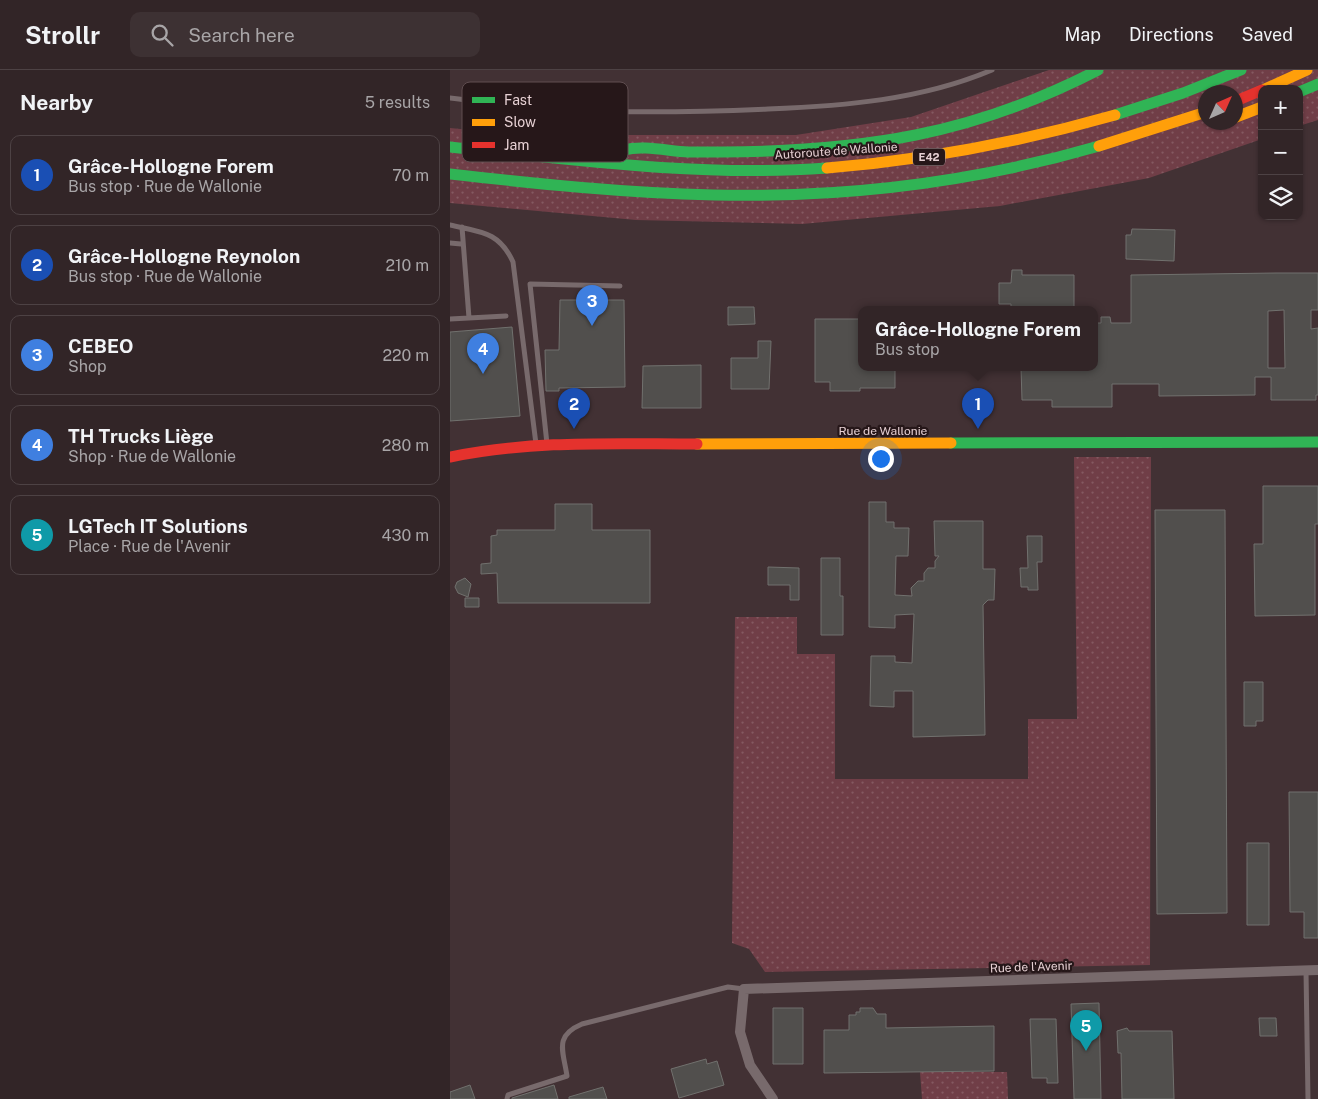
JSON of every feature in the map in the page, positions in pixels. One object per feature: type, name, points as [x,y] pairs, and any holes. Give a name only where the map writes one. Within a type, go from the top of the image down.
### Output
[{"type":"main road","points":[[628,150],[742,152],[831,148],[914,138],[977,123],[1018,108],[1064,89],[1098,70]]},
{"type":"main road","name":"Autoroute de Wallonie","points":[[595,162],[753,170],[871,164],[935,156],[1005,143],[1109,118],[1166,100],[1241,70]]},
{"type":"main road","points":[[1272,85],[1307,70]]},
{"type":"main road","points":[[1303,90],[1318,84]]},
{"type":"main road","points":[[1243,98],[1258,91]]},
{"type":"main road","points":[[1243,114],[1258,109]]},
{"type":"main road","name":"E42","points":[[450,174],[665,194],[754,195],[856,190],[932,182],[993,172],[1074,154],[1198,115]]},
{"type":"main road","points":[[1174,124],[1198,123]]},
{"type":"main road","name":"Rue de Wallonie","points":[[450,457],[494,448],[542,444],[1318,442]]},
{"type":"street","name":"Rue de l'Avenir","points":[[744,989],[1318,970]]},
{"type":"street","points":[[744,989],[740,1032],[750,1065],[773,1099]]},
{"type":"lane","points":[[628,112],[678,113],[862,104],[974,78],[992,70]]},
{"type":"lane","points":[[450,225],[489,233],[507,248],[513,262],[542,444]]},
{"type":"lane","points":[[462,228],[469,318]]},
{"type":"lane","points":[[450,243],[462,244]]},
{"type":"lane","points":[[542,444],[530,284],[620,286]]},
{"type":"lane","points":[[450,319],[506,316]]},
{"type":"lane","points":[[1306,971],[1308,1099]]},
{"type":"lane","points":[[507,1099],[508,1095],[567,1076],[562,1043],[568,1030],[582,1024],[728,988],[744,989]]},
{"type":"shaded area","points":[[1049,70],[1318,70],[1318,120],[1303,125],[1303,85],[1258,85],[1258,140],[1149,178],[1000,206],[802,224],[636,220],[450,203],[450,128],[462,129],[462,162],[628,162],[628,135],[796,135],[911,117]]},
{"type":"shaded area","points":[[1074,457],[1151,457],[1150,965],[765,972],[749,949],[732,943],[735,617],[797,617],[797,654],[835,654],[835,779],[1028,779],[1028,719],[1077,719]]},
{"type":"shaded area","points":[[920,1072],[1007,1072],[1008,1099],[922,1099]]},
{"type":"building","points":[[1132,229],[1175,230],[1174,261],[1126,259],[1126,235],[1131,235]]},
{"type":"building","points":[[1012,270],[1022,270],[1022,275],[1074,275],[1074,306],[1011,306],[1011,304],[999,304],[999,283],[1011,283]]},
{"type":"building","points":[[1318,273],[1318,310],[1311,310],[1311,329],[1318,328],[1318,395],[1316,395],[1316,400],[1271,400],[1271,377],[1255,377],[1255,395],[1159,396],[1159,384],[1112,384],[1112,407],[1052,407],[1052,400],[1022,400],[1021,371],[1098,371],[1098,323],[1101,323],[1101,317],[1110,317],[1111,323],[1131,323],[1131,275]],"holes":[[[1284,310],[1285,368],[1268,368],[1268,311]]]},
{"type":"building","points":[[560,300],[624,300],[625,387],[559,388],[559,391],[546,391],[545,350],[559,350]]},
{"type":"building","points":[[728,307],[754,307],[755,324],[728,325]]},
{"type":"building","points":[[815,319],[858,319],[858,371],[895,371],[895,388],[860,388],[860,391],[830,391],[830,382],[815,382]]},
{"type":"building","points":[[512,327],[520,416],[450,421],[450,332]]},
{"type":"building","points":[[758,341],[771,341],[769,389],[731,389],[731,358],[758,358]]},
{"type":"building","points":[[701,365],[701,408],[642,408],[643,366]]},
{"type":"building","points":[[1263,486],[1318,486],[1318,524],[1315,524],[1315,615],[1255,616],[1254,544],[1263,544]]},
{"type":"building","points":[[869,502],[886,502],[886,522],[894,522],[894,528],[909,528],[908,556],[896,556],[895,595],[912,596],[911,588],[918,581],[924,581],[924,573],[928,568],[935,568],[935,561],[939,556],[935,556],[934,521],[983,521],[983,569],[995,569],[994,600],[988,600],[983,605],[985,735],[913,737],[913,691],[894,691],[894,707],[870,706],[871,656],[895,656],[895,662],[912,663],[914,614],[895,615],[895,628],[869,627]]},
{"type":"building","points":[[555,504],[592,504],[592,530],[650,530],[650,603],[498,603],[497,573],[481,574],[481,564],[491,563],[491,536],[497,535],[497,530],[555,530]]},
{"type":"building","points":[[1155,510],[1225,510],[1227,913],[1157,914]]},
{"type":"building","points":[[1027,536],[1042,536],[1042,562],[1037,562],[1038,590],[1028,590],[1028,587],[1021,587],[1020,568],[1028,568]]},
{"type":"building","points":[[821,558],[840,558],[840,596],[843,596],[843,635],[821,635]]},
{"type":"building","points":[[768,567],[799,568],[799,600],[790,600],[790,585],[768,585]]},
{"type":"building","points":[[465,578],[471,584],[468,597],[458,593],[455,587],[457,582]]},
{"type":"building","points":[[465,598],[479,598],[479,607],[465,607]]},
{"type":"building","points":[[1244,682],[1263,682],[1263,721],[1256,721],[1256,726],[1244,726]]},
{"type":"building","points":[[1289,792],[1318,792],[1318,938],[1304,938],[1304,912],[1290,912]]},
{"type":"building","points":[[1247,843],[1269,843],[1269,925],[1247,925]]},
{"type":"building","points":[[1099,1003],[1101,1099],[1074,1099],[1071,1004]]},
{"type":"building","points":[[773,1008],[803,1008],[803,1064],[773,1064]]},
{"type":"building","points":[[860,1008],[873,1008],[877,1014],[886,1014],[886,1028],[994,1026],[994,1071],[824,1073],[824,1030],[849,1030],[849,1015],[856,1015],[856,1012],[860,1012]]},
{"type":"building","points":[[1259,1018],[1276,1018],[1277,1036],[1260,1036]]},
{"type":"building","points":[[1030,1019],[1056,1019],[1058,1083],[1047,1083],[1047,1078],[1032,1078]]},
{"type":"building","points":[[1127,1028],[1129,1031],[1172,1031],[1174,1099],[1122,1099],[1121,1053],[1118,1053],[1117,1031]]},
{"type":"building","points":[[706,1059],[707,1064],[717,1061],[724,1085],[679,1098],[671,1069]]},
{"type":"building","points":[[470,1085],[475,1099],[450,1099],[450,1092]]},
{"type":"building","points":[[554,1085],[558,1099],[512,1099],[512,1098]]},
{"type":"building","points":[[603,1087],[607,1099],[569,1099],[569,1097]]},
{"type":"traffic: fast","points":[[628,149],[647,148],[688,152],[773,151],[870,143],[916,135],[1006,110],[1098,70]]},
{"type":"traffic: fast","points":[[1115,115],[1183,93],[1241,70]]},
{"type":"traffic: fast","points":[[1303,90],[1318,84]]},
{"type":"traffic: fast","points":[[450,174],[549,185],[648,192],[714,195],[811,194],[908,185],[957,178],[1052,159],[1099,146]]},
{"type":"traffic: fast","points":[[450,147],[462,148]]},
{"type":"traffic: fast","points":[[591,162],[685,169],[780,170],[827,168]]},
{"type":"traffic: fast","points":[[951,443],[1318,442]]},
{"type":"traffic: slow","points":[[1274,85],[1307,70]]},
{"type":"traffic: slow","points":[[1243,114],[1258,109]]},
{"type":"traffic: slow","points":[[827,168],[864,165],[972,149],[1044,134],[1115,115]]},
{"type":"traffic: slow","points":[[1099,146],[1198,115]]},
{"type":"traffic: slow","points":[[697,444],[951,443]]},
{"type":"traffic: jam","points":[[1243,98],[1258,92]]},
{"type":"traffic: jam","points":[[450,457],[542,445],[697,444]]},
{"type":"place","name":"CEBEO","points":[[592,326]]},
{"type":"place","name":"TH Trucks Liège","points":[[483,374]]},
{"type":"place","name":"Grâce-Hollogne Reynolon","points":[[574,429]]},
{"type":"place","name":"Grâce-Hollogne Forem","points":[[978,429]]},
{"type":"place","name":"LGTech IT Solutions","points":[[1086,1051]]}]
